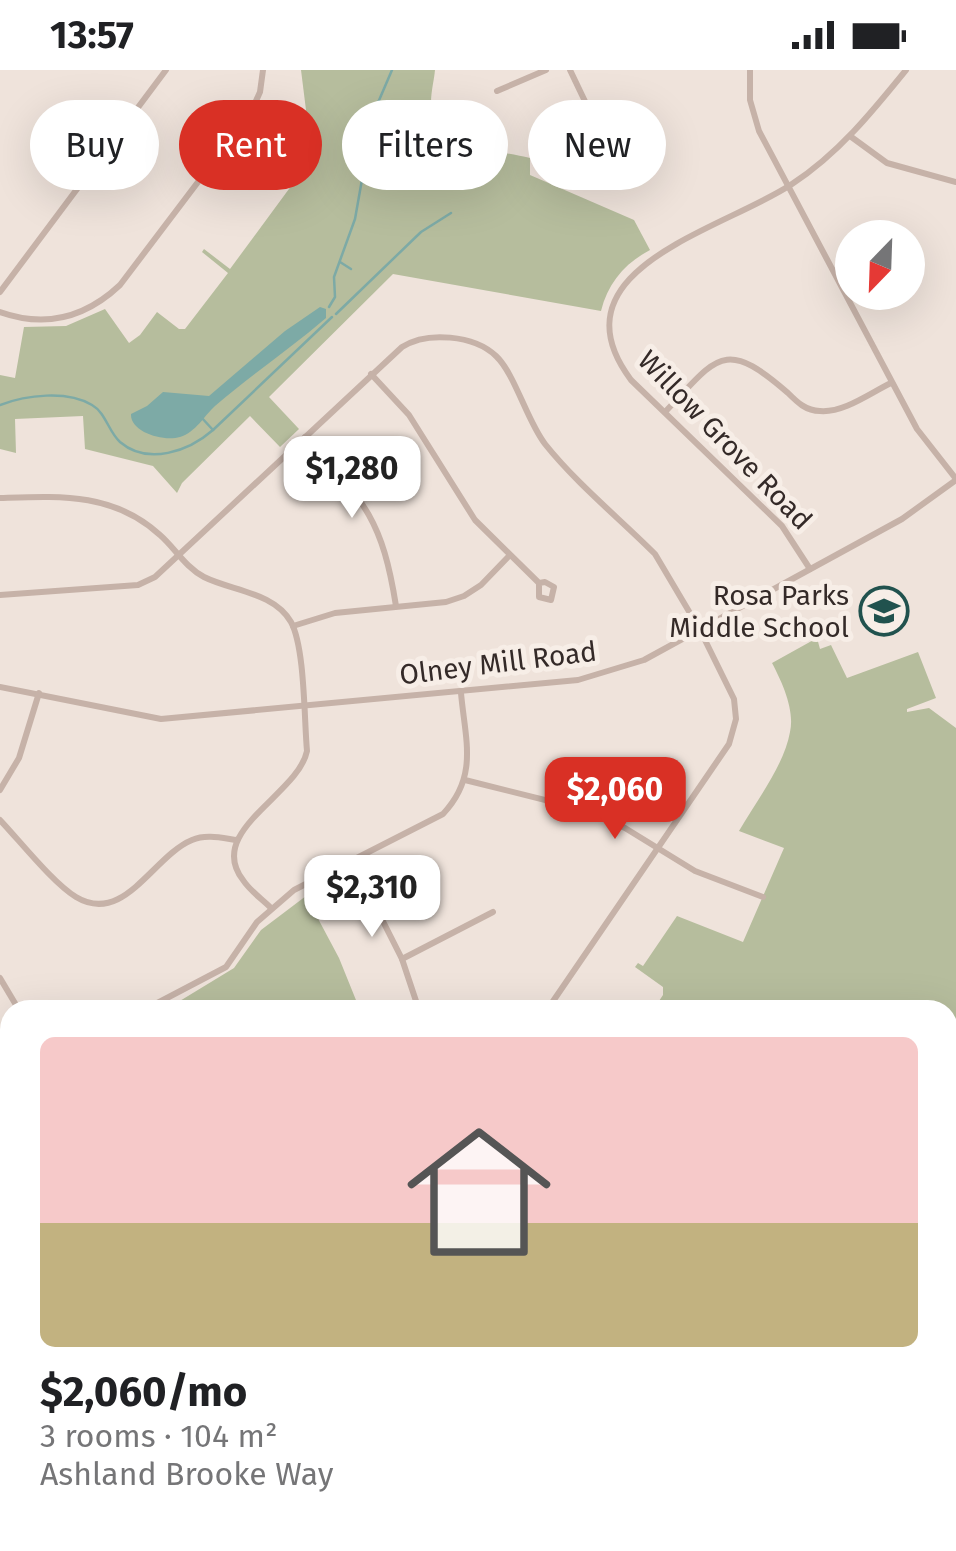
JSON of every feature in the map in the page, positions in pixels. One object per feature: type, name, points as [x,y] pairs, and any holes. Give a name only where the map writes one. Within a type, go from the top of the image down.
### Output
[{"type":"street","points":[[0,292],[166,70]]},
{"type":"street","points":[[0,312],[26,320],[57,320],[97,305],[120,286],[250,112],[260,92],[263,70]]},
{"type":"street","points":[[497,91],[546,70]]},
{"type":"street","points":[[570,70],[584,100]]},
{"type":"street","points":[[750,70],[750,100],[788,187],[916,429],[956,480]]},
{"type":"street","name":"Willow Grove Road","points":[[810,569],[782,526],[631,380],[614,353],[608,324],[618,290],[630,275],[654,258],[788,187],[821,164],[906,70]]},
{"type":"street","points":[[850,136],[887,163],[956,182]]},
{"type":"street","points":[[0,595],[138,585],[155,577],[402,347],[428,336],[472,342],[496,356],[543,442],[655,554],[731,687],[736,719],[729,744],[554,1000]]},
{"type":"street","points":[[665,412],[707,369],[723,360],[737,359],[756,365],[812,410],[840,409],[891,383]]},
{"type":"street","points":[[371,374],[409,415],[475,520],[538,583]]},
{"type":"street","points":[[305,437],[354,490],[373,520],[388,558],[396,606]]},
{"type":"street","name":"Olney Mill Road","points":[[0,687],[161,719],[554,684],[594,676],[644,660],[700,630],[902,519],[956,480]]},
{"type":"street","points":[[0,498],[70,496],[100,501],[133,515],[204,577],[274,603],[285,612],[293,626],[306,751],[300,771],[248,822],[237,840],[235,859],[239,875],[271,908]]},
{"type":"street","points":[[293,626],[335,612],[446,602],[481,585],[509,556]]},
{"type":"street","points":[[0,790],[20,758],[39,693]]},
{"type":"street","points":[[163,1000],[226,967],[271,908],[294,890],[444,814],[455,801],[468,765],[461,693]]},
{"type":"street","points":[[589,812],[604,772]]},
{"type":"street","points":[[465,780],[589,812],[626,828],[695,871],[763,898]]},
{"type":"street","points":[[0,820],[70,893],[93,904],[113,902],[128,894],[188,841],[211,836],[237,840]]},
{"type":"street","points":[[352,860],[402,959],[416,1000]]},
{"type":"street","points":[[402,959],[493,912]]},
{"type":"street","points":[[0,978],[13,1000]]},
{"type":"green space","points":[[301,70],[435,70],[431,100],[342,100],[342,190],[508,190],[508,153],[528,158],[528,190],[565,190],[634,220],[650,250],[619,275],[601,311],[393,274],[269,397],[299,429],[280,447],[250,416],[182,483],[177,493],[153,466],[85,449],[83,416],[15,419],[16,453],[0,449],[0,375],[15,378],[24,327],[66,326],[105,309],[129,343],[157,312],[179,329],[185,329],[228,273],[202,252],[204,249],[230,269],[288,190],[322,190],[322,100],[305,100]]},
{"type":"green space","points":[[817,638],[820,649],[831,645],[847,678],[918,652],[936,698],[907,712],[929,708],[956,728],[956,1000],[660,1000],[663,987],[635,967],[638,963],[643,966],[677,916],[743,942],[784,848],[739,831],[776,770],[790,732],[789,706],[772,663]]},
{"type":"green space","points":[[306,896],[356,1000],[181,1000],[234,968],[261,930]]},
{"type":"water","points":[[320,307],[326,309],[326,318],[215,406],[186,435],[157,437],[142,431],[132,420],[131,414],[163,392],[209,396],[285,331]]},
{"type":"waterway","points":[[329,307],[335,297],[334,277],[355,219],[374,112],[392,70]]},
{"type":"waterway","points":[[336,314],[421,232],[451,213]]},
{"type":"waterway","points":[[340,262],[351,269]]},
{"type":"waterway","points":[[0,405],[46,396],[82,400],[97,408],[116,438],[131,449],[168,453],[213,430],[332,317]]},
{"type":"waterway","points":[[201,417],[213,430]]},
{"type":"place","name":"Rosa Parks Middle School","points":[[884,611]]}]
